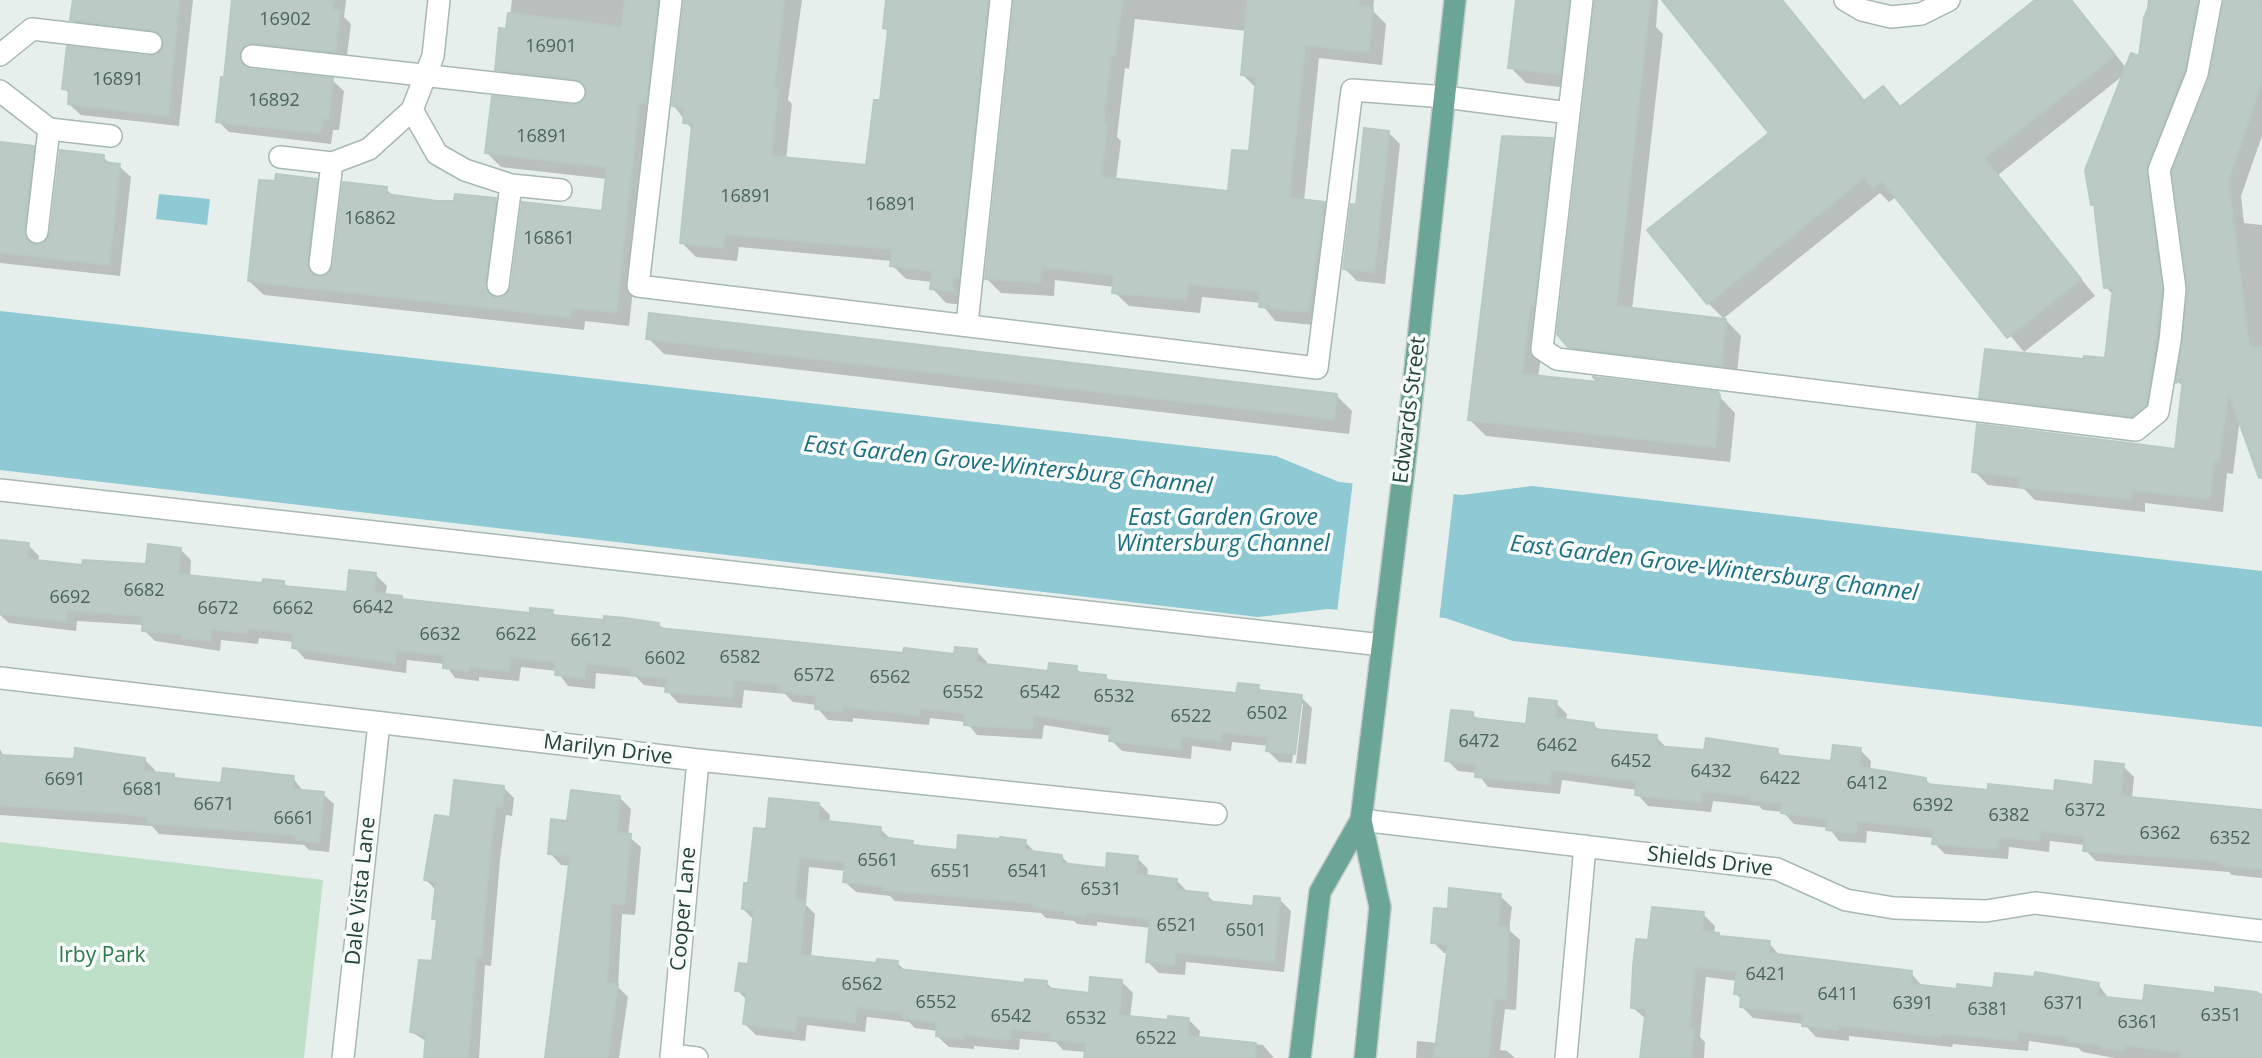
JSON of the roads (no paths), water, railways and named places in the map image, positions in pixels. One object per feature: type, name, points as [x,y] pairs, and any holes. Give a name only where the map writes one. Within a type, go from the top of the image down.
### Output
[{"type":"main road","name":"Edwards Street","points":[[1365,1058],[1380,907],[1361,820],[1406,452],[1455,0]]},
{"type":"main road","name":"Edwards Street","points":[[1300,1058],[1320,892],[1361,820]]},
{"type":"street","points":[[280,157],[332,163],[369,149],[412,110],[433,56],[439,0]]},
{"type":"street","points":[[671,0],[638,286],[1317,368],[1352,90],[1445,97],[1569,113]]},
{"type":"street","points":[[967,324],[1001,0]]},
{"type":"street","points":[[1582,0],[1542,349],[1557,359],[2136,430],[2158,412],[2175,289],[2160,170],[2197,74],[2211,0]]},
{"type":"street","points":[[1845,0],[1862,10],[1891,17],[1921,14],[1949,0]]},
{"type":"street","points":[[0,55],[32,29],[151,43]]},
{"type":"street","points":[[251,56],[574,92]]},
{"type":"street","points":[[0,91],[48,129],[111,136]]},
{"type":"street","points":[[412,110],[437,154],[465,170],[511,185],[561,190]]},
{"type":"street","points":[[37,232],[48,129]]},
{"type":"street","points":[[320,264],[332,163]]},
{"type":"street","points":[[498,285],[511,185]]},
{"type":"street","points":[[0,490],[1383,638]]},
{"type":"street","name":"Marilyn Drive","points":[[0,678],[698,760],[1216,814]]},
{"type":"street","name":"Dale Vista Lane","points":[[342,1058],[379,723]]},
{"type":"street","name":"Cooper Lane","points":[[671,1056],[698,760]]},
{"type":"street","name":"Shields Drive","points":[[1361,820],[1777,869],[1846,900],[1894,908],[1986,911],[2035,903],[2262,931]]},
{"type":"street","points":[[1566,1058],[1585,846]]},
{"type":"street","points":[[671,1056],[697,1058]]},
{"type":"water","points":[[159,194],[210,199],[207,225],[156,219]]},
{"type":"water","name":"East Garden Grove Wintersburg Channel","points":[[0,311],[1276,456],[1339,482],[1462,495],[1532,486],[2262,571],[2262,727],[1513,641],[1445,618],[1328,609],[1258,617],[0,470]]},
{"type":"water label","name":"East Garden Grove-Wintersburg Channel","points":[[1008,466]]},
{"type":"water label","name":"East Garden Grove-Wintersburg Channel","points":[[1714,569]]},
{"type":"park label","name":"Irby Park","points":[[102,956]]}]
